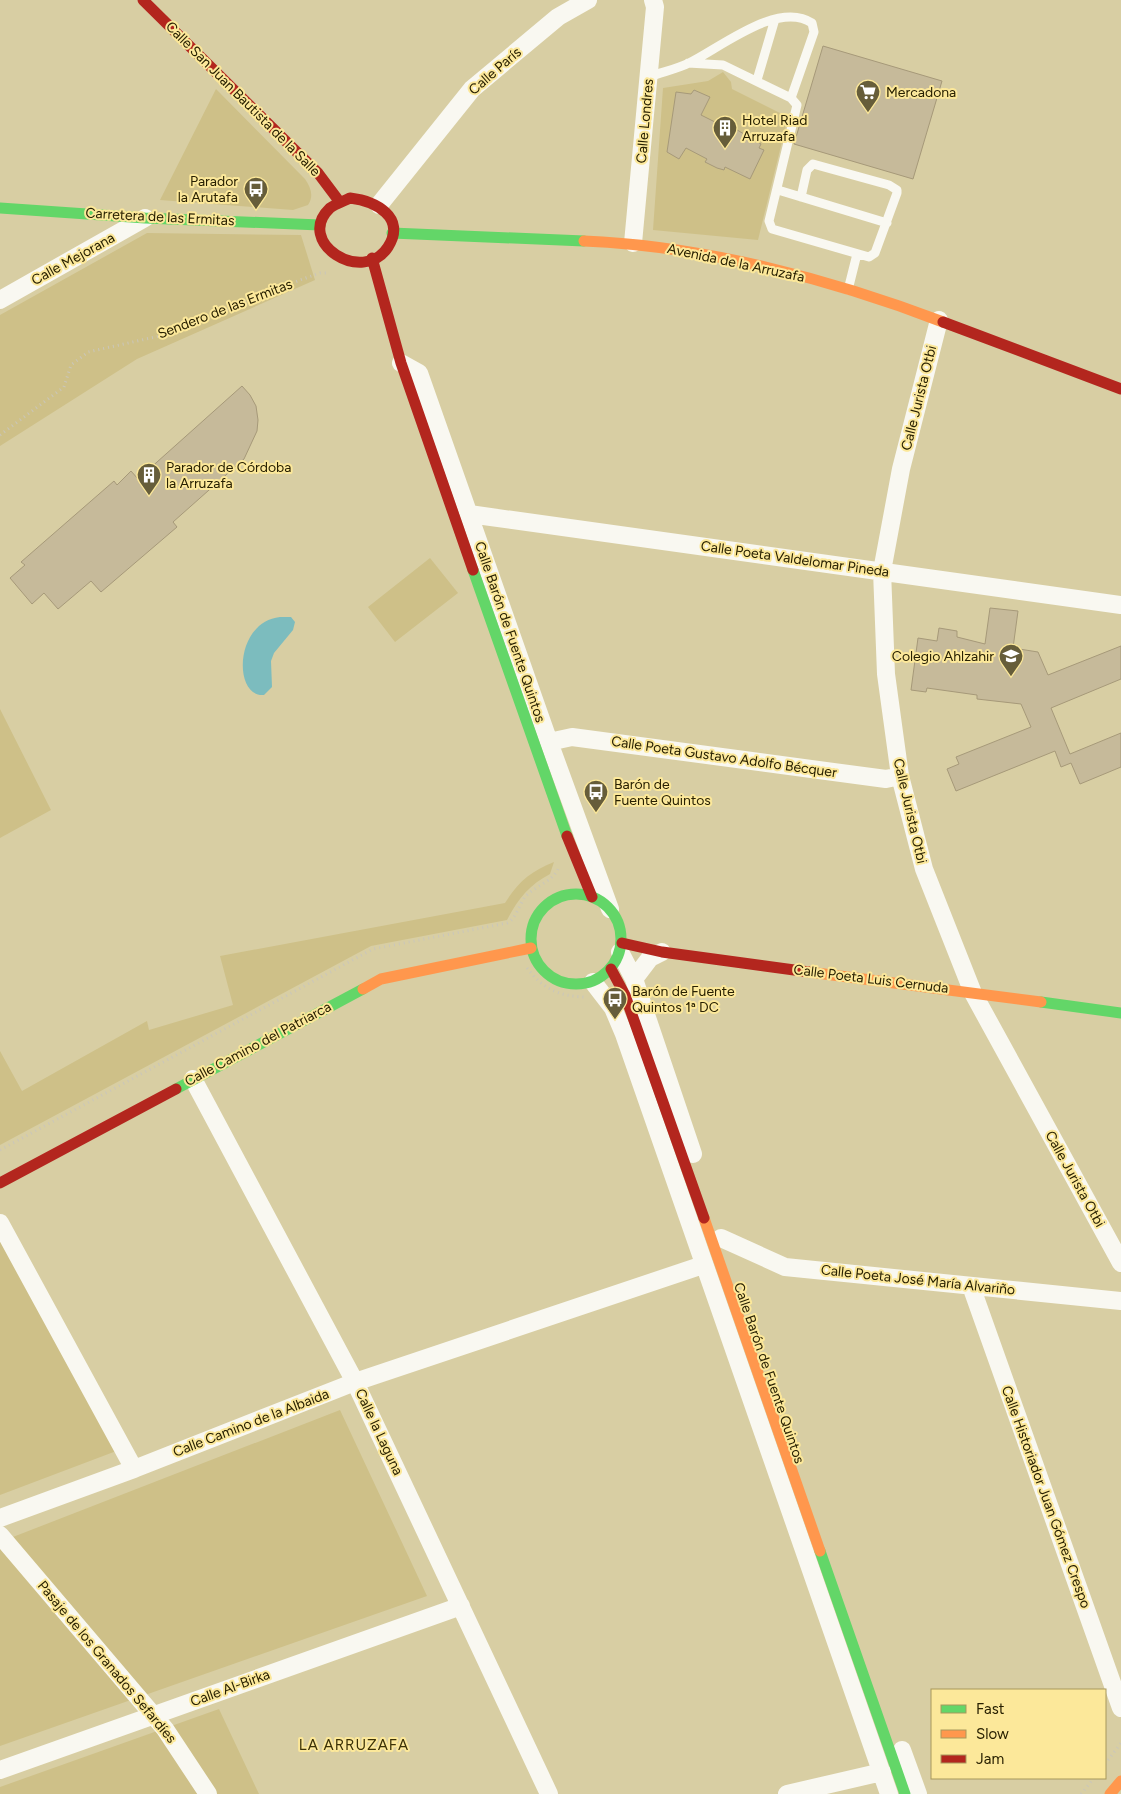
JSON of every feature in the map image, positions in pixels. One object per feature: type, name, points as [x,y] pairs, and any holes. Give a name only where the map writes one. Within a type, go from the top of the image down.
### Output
[{"type":"street","name":"Calle San Juan Bautista de la Salle","points":[[143,0],[318,173],[339,201]]},
{"type":"street","name":"Calle París","points":[[378,205],[472,89],[558,17],[588,0]]},
{"type":"street","name":"Calle Londres","points":[[633,242],[656,8],[653,0]]},
{"type":"street","points":[[350,198],[364,199],[378,205],[387,212],[391,222],[392,233],[388,248],[372,258],[353,261],[335,256],[322,243],[320,225],[323,214],[339,201],[350,198]]},
{"type":"street","name":"Carretera de las Ermitas","points":[[0,208],[145,218],[320,225]]},
{"type":"street","name":"Calle Mejorana","points":[[0,300],[145,218]]},
{"type":"street","name":"Avenida de la Arruzafa","points":[[392,233],[633,242],[787,271],[939,320],[1121,388]]},
{"type":"street","name":"Calle Barón de Fuente Quintos","points":[[372,258],[401,363],[576,860],[592,897]]},
{"type":"street","name":"Calle Jurista Otbi","points":[[939,320],[901,469],[882,571],[886,674],[900,776],[927,878],[973,992],[1121,1263]]},
{"type":"street","name":"Calle Barón de Fuente Quintos","points":[[401,363],[419,373],[610,909]]},
{"type":"street","name":"Calle Poeta Valdelomar Pineda","points":[[469,514],[1121,605]]},
{"type":"street","name":"Calle Poeta Gustavo Adolfo Bécquer","points":[[549,742],[572,737],[886,779],[900,776]]},
{"type":"street","points":[[567,886],[578,894],[592,897],[610,909],[617,919],[621,947],[611,969],[591,990],[550,977],[540,967],[531,948],[533,925],[540,912],[567,886],[576,860]]},
{"type":"street","name":"Calle Barón de Fuente Quintos","points":[[621,947],[634,979],[721,1238],[918,1794]]},
{"type":"street","name":"Calle Poeta Luis Cernuda","points":[[621,947],[1121,1013]]},
{"type":"street","name":"Calle Camino del Patriarca","points":[[0,1183],[381,979],[531,948]]},
{"type":"street","points":[[634,979],[650,958],[662,952]]},
{"type":"street","name":"Calle Barón de Fuente Quintos","points":[[611,969],[625,995],[633,1017],[905,1794]]},
{"type":"street","name":"Calle Barón de Fuente Quintos","points":[[591,990],[613,1008],[624,1034],[889,1794]]},
{"type":"street","name":"Calle la Laguna","points":[[193,1079],[355,1382],[549,1794]]},
{"type":"street","points":[[0,1223],[134,1469]]},
{"type":"street","name":"Calle Poeta José María Alvariño","points":[[721,1238],[785,1267],[1121,1301]]},
{"type":"street","name":"Calle Camino de la Albaida","points":[[0,1518],[134,1469],[355,1382],[703,1265]]},
{"type":"street","name":"Calle Historiador Juan Gómez Crespo","points":[[971,1286],[1121,1708]]},
{"type":"street","name":"Pasaje de los Granados Sefardíes","points":[[0,1535],[165,1729],[208,1794]]},
{"type":"street","name":"Calle Al-Birka","points":[[0,1770],[460,1606]]},
{"type":"street","points":[[788,1794],[882,1772]]},
{"type":"street","points":[[1110,1794],[1121,1781]]},
{"type":"lane","points":[[649,77],[688,63],[764,22],[801,17],[814,26],[791,98]]},
{"type":"lane","points":[[757,80],[775,19]]},
{"type":"lane","points":[[688,63],[722,65],[757,80],[791,98],[797,105],[769,222],[772,229],[869,257],[875,253],[897,190],[890,185],[813,164],[807,170],[801,197]]},
{"type":"lane","points":[[778,190],[887,222]]},
{"type":"lane","points":[[848,290],[857,254]]},
{"type":"path","name":"Sendero de las Ermitas","points":[[0,435],[64,387],[71,365],[88,352],[164,335],[300,280],[320,273],[329,273]]},
{"type":"path","points":[[0,1150],[373,950],[511,921],[525,898],[534,889],[552,878],[559,865],[576,860]]},
{"type":"path","points":[[523,964],[534,978],[552,991],[562,995],[591,990]]},
{"type":"path","points":[[1106,1763],[1121,1743]]},
{"type":"path","points":[[1081,1794],[1093,1779]]},
{"type":"shaded area","points":[[723,72],[731,82],[732,89],[788,117],[758,240],[653,230],[663,88],[708,81]]},
{"type":"shaded area","points":[[216,89],[305,179],[311,192],[308,205],[293,210],[160,200]]},
{"type":"shaded area","points":[[147,233],[301,235],[315,280],[137,359],[0,446],[0,315]]},
{"type":"shaded area","points":[[430,558],[458,593],[395,642],[368,607]]},
{"type":"shaded area","points":[[0,709],[51,810],[0,838]]},
{"type":"shaded area","points":[[554,862],[550,874],[525,893],[507,920],[371,946],[0,1145],[0,1051],[22,1091],[147,1021],[149,1030],[233,1005],[220,956],[505,903],[526,878],[538,869]]},
{"type":"shaded area","points":[[0,1233],[119,1450],[0,1495]]},
{"type":"shaded area","points":[[340,1410],[427,1596],[0,1746],[0,1542]]},
{"type":"shaded area","points":[[219,1709],[259,1794],[0,1794],[0,1787]]},
{"type":"water","points":[[280,617],[291,617],[295,622],[293,630],[274,653],[271,661],[272,687],[264,695],[254,693],[247,685],[243,673],[243,659],[247,645],[254,632],[265,622]]},
{"type":"building","name":"Mercadona","points":[[823,46],[942,81],[913,179],[794,144]]},
{"type":"building","name":"Hotel Riad Arruzafa","points":[[694,90],[710,97],[701,115],[725,127],[727,124],[761,144],[759,148],[764,150],[750,179],[725,167],[724,170],[717,168],[705,162],[707,159],[686,148],[679,159],[667,152],[676,92],[691,94]]},
{"type":"building","name":"Parador de Córdoba la Arruzafa","points":[[242,386],[256,406],[258,420],[257,431],[244,459],[173,522],[177,527],[101,592],[91,581],[58,609],[44,593],[32,604],[10,578],[25,565],[21,562],[114,481],[117,485],[131,471],[138,479]]},
{"type":"building","points":[[990,608],[1018,611],[1013,648],[1038,652],[1048,675],[1121,646],[1121,679],[1051,708],[1070,754],[1121,733],[1121,767],[1080,784],[1071,763],[1061,767],[1055,751],[956,791],[947,769],[959,764],[956,757],[1031,727],[1021,704],[977,699],[977,695],[927,688],[926,692],[911,690],[918,638],[937,641],[939,628],[957,631],[957,637],[985,644]]},
{"type":"traffic: fast","points":[[0,208],[145,218],[320,225]]},
{"type":"traffic: fast","points":[[392,233],[584,241]]},
{"type":"traffic: fast","points":[[473,570],[567,836]]},
{"type":"traffic: fast","points":[[576,894],[593,897],[608,907],[618,922],[621,939],[618,956],[608,971],[593,981],[576,984],[559,981],[544,971],[534,956],[531,939],[534,922],[544,907],[559,897],[576,894]]},
{"type":"traffic: fast","points":[[176,1089],[363,989]]},
{"type":"traffic: fast","points":[[1041,1002],[1121,1013]]},
{"type":"traffic: fast","points":[[820,1551],[905,1794]]},
{"type":"traffic: slow","points":[[584,241],[675,250],[721,257],[766,267],[857,292],[943,322]]},
{"type":"traffic: slow","points":[[363,989],[381,979],[531,948]]},
{"type":"traffic: slow","points":[[809,972],[1041,1002]]},
{"type":"traffic: slow","points":[[704,1218],[820,1551]]},
{"type":"traffic: slow","points":[[1110,1794],[1121,1781]]},
{"type":"traffic: jam","points":[[143,0],[318,173],[339,201]]},
{"type":"traffic: jam","points":[[350,198],[378,207],[386,212],[391,219],[394,227],[393,236],[388,247],[377,258],[363,262],[349,261],[336,255],[326,246],[320,234],[321,221],[330,208],[350,198]]},
{"type":"traffic: jam","points":[[372,258],[401,363],[473,570]]},
{"type":"traffic: jam","points":[[943,322],[1121,389]]},
{"type":"traffic: jam","points":[[567,836],[592,897]]},
{"type":"traffic: jam","points":[[622,943],[662,952],[809,972]]},
{"type":"traffic: jam","points":[[611,969],[625,995],[704,1218]]},
{"type":"traffic: jam","points":[[0,1183],[176,1089]]},
{"type":"place","name":"Mercadona","points":[[868,113]]},
{"type":"place","name":"Hotel Riad Arruzafa","points":[[725,149]]},
{"type":"place","name":"Parador la Arutafa","points":[[256,210]]},
{"type":"place","name":"Parador de Córdoba la Arruzafa","points":[[149,496]]},
{"type":"place","name":"Colegio Ahlzahir","points":[[1011,677]]},
{"type":"place","name":"Barón de Fuente Quintos","points":[[596,813]]},
{"type":"place","name":"Barón de Fuente Quintos 1ª DC","points":[[615,1020]]},
{"type":"district","name":"LA ARRUZAFA","points":[[354,1745]]}]
